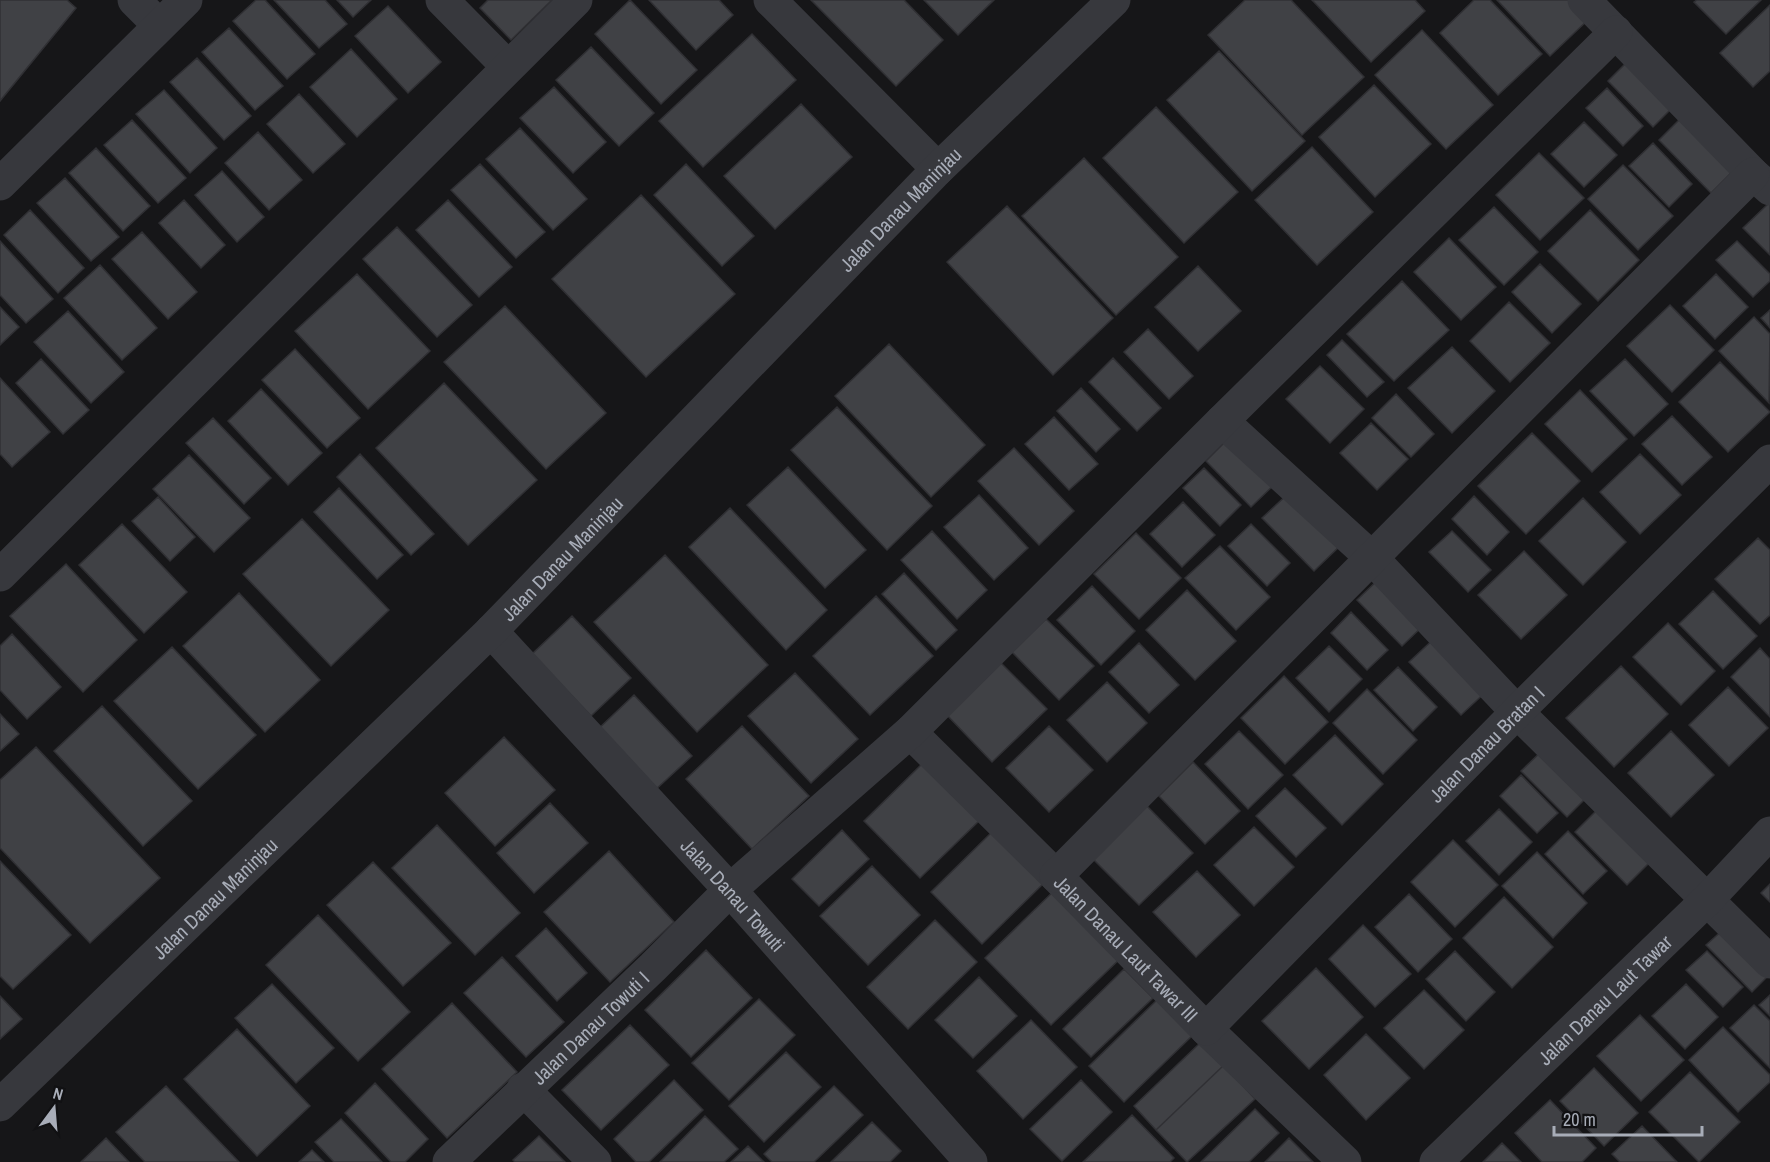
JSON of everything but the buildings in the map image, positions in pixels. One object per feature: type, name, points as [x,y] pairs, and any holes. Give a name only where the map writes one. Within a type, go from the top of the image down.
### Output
[{"type":"street","points":[[134,0],[159,25]]},
{"type":"street","points":[[0,184],[186,0]]},
{"type":"street","points":[[442,0],[508,67]]},
{"type":"street","points":[[0,575],[576,0]]},
{"type":"street","points":[[770,0],[938,169]]},
{"type":"street","name":"Jalan Danau Maninjau","points":[[0,1105],[492,631],[938,169],[1114,0]]},
{"type":"street","points":[[1056,876],[1371,558],[1762,181],[1584,0]]},
{"type":"street","name":"Jalan Danau Towuti I","points":[[449,1162],[730,890],[910,732],[1616,32]]},
{"type":"street","points":[[1222,421],[1371,558],[1517,712],[1770,962]]},
{"type":"street","name":"Jalan Danau Bratan I","points":[[1206,1029],[1517,712],[1770,461]]},
{"type":"street","name":"Jalan Danau Towuti","points":[[492,631],[730,890],[971,1162]]},
{"type":"street","name":"Jalan Danau Laut Tawar III","points":[[910,732],[1206,1029],[1345,1162]]},
{"type":"street","name":"Jalan Danau Laut Tawar","points":[[1436,1162],[1708,899],[1770,833]]},
{"type":"street","points":[[524,1089],[595,1162]]}]
